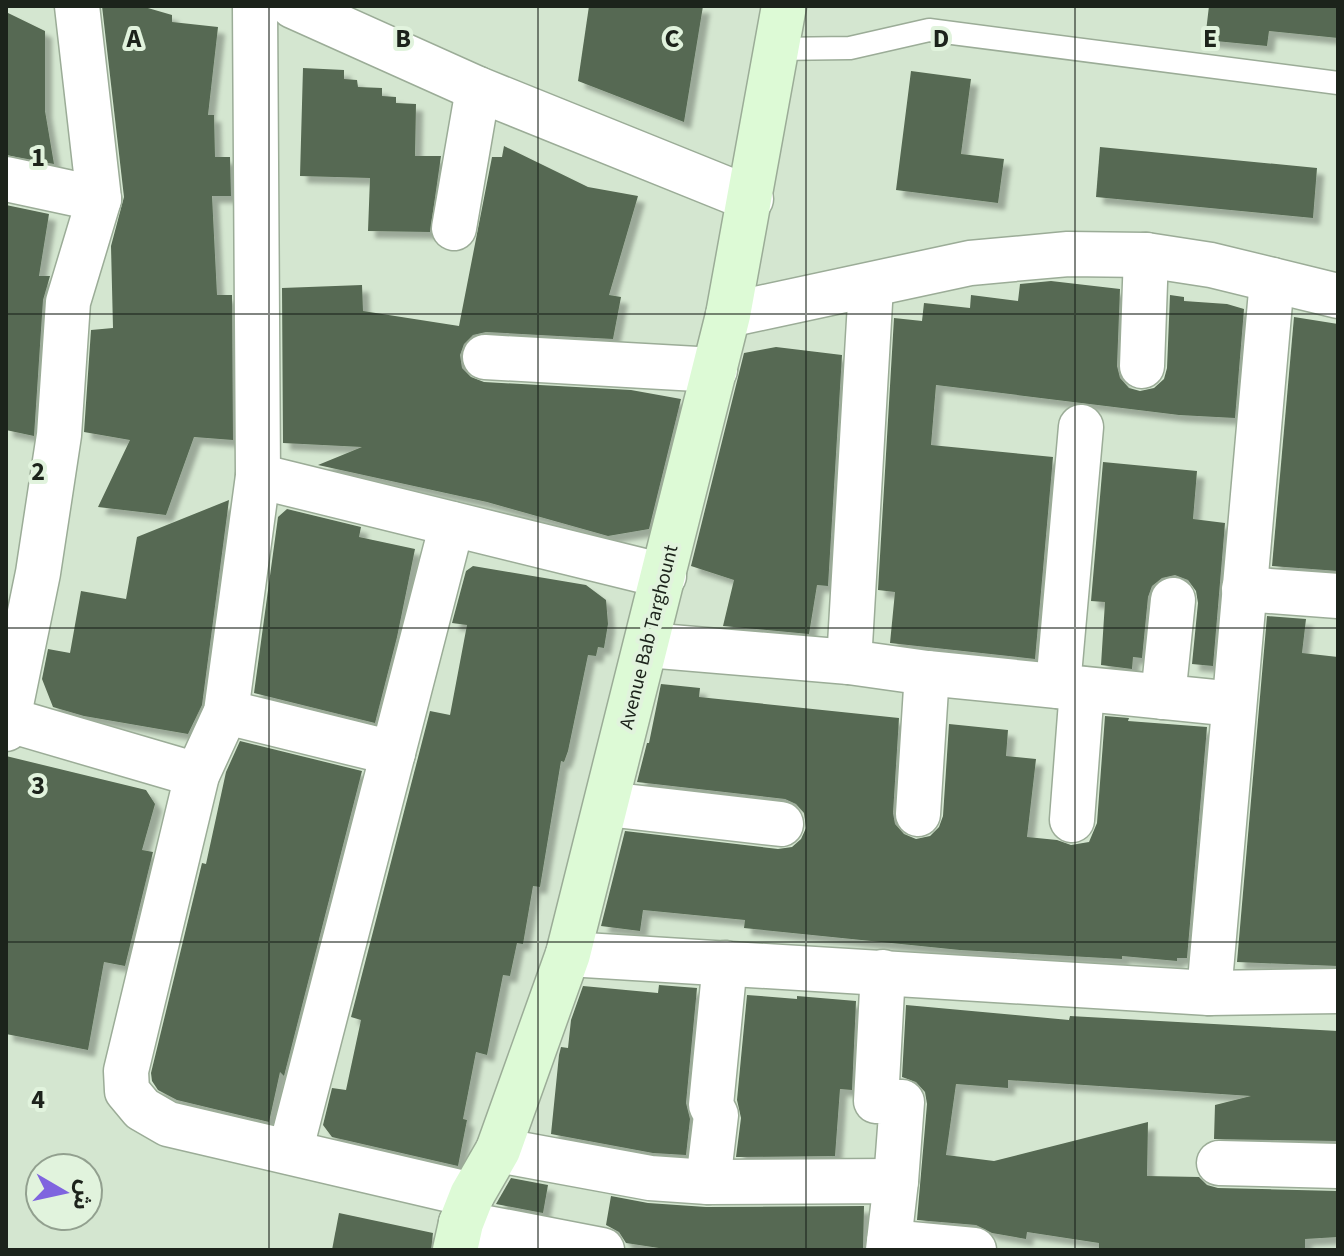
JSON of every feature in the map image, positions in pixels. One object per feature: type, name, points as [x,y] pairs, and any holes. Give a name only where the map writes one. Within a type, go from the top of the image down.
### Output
[{"type":"street","points":[[77,6],[99,199],[68,302],[59,435],[38,573],[7,722],[197,775]]},
{"type":"street","points":[[255,6],[258,476],[226,712],[197,775],[126,1071],[127,1091],[142,1109],[168,1124],[290,1152],[463,1223],[602,1250]]},
{"type":"street","points":[[293,6],[478,89],[751,199]]},
{"type":"street","name":"Avenue Bab Targhount","points":[[463,1223],[498,1150],[568,954],[728,315],[784,6]]},
{"type":"street","points":[[454,228],[478,89]]},
{"type":"street","points":[[6,179],[99,199]]},
{"type":"street","points":[[728,315],[970,263],[1068,254],[1146,255],[1211,265],[1338,296]]},
{"type":"street","points":[[1142,366],[1146,255]]},
{"type":"street","points":[[1209,993],[1272,280]]},
{"type":"street","points":[[849,662],[871,286]]},
{"type":"street","points":[[485,357],[715,370]]},
{"type":"street","points":[[1072,820],[1070,688],[1081,427]]},
{"type":"street","points":[[258,476],[664,576]]},
{"type":"street","points":[[290,1152],[452,524]]},
{"type":"street","points":[[1244,589],[1338,596]]},
{"type":"street","points":[[1163,697],[1173,600]]},
{"type":"street","points":[[647,645],[849,662],[927,673],[1234,704]]},
{"type":"street","points":[[918,814],[927,673]]},
{"type":"street","points":[[226,712],[393,753]]},
{"type":"street","points":[[607,804],[781,824]]},
{"type":"street","points":[[568,954],[1209,993],[1338,991]]},
{"type":"street","points":[[708,1182],[716,1115],[711,1105],[725,963]]},
{"type":"street","points":[[883,972],[876,1101],[902,1102],[888,1246],[974,1250]]},
{"type":"street","points":[[498,1150],[650,1178],[708,1182],[896,1181]]},
{"type":"street","points":[[1219,1163],[1338,1166]]},
{"type":"lane","points":[[776,49],[850,48],[929,30],[1338,83]]},
{"type":"building","points":[[102,6],[141,6],[172,15],[172,22],[218,27],[208,115],[214,115],[215,157],[230,157],[231,196],[212,196],[217,295],[232,295],[233,440],[194,437],[166,515],[98,507],[130,440],[84,432],[91,330],[113,328],[111,246],[124,197]]},
{"type":"building","points":[[589,6],[703,6],[684,122],[578,81]]},
{"type":"building","points":[[1209,6],[1338,6],[1338,38],[1269,31],[1267,46],[1205,40]]},
{"type":"building","points":[[6,12],[45,31],[45,111],[54,164],[6,155]]},
{"type":"building","points":[[303,68],[344,70],[344,79],[357,80],[358,87],[382,88],[382,96],[396,97],[396,103],[416,104],[415,156],[441,156],[430,232],[368,231],[370,178],[300,176]]},
{"type":"building","points":[[911,71],[971,79],[961,154],[1004,159],[998,203],[896,190]]},
{"type":"building","points":[[504,146],[588,187],[638,196],[609,295],[621,297],[613,339],[486,332],[473,335],[464,344],[460,355],[462,368],[471,377],[484,382],[631,390],[681,399],[649,529],[608,536],[487,502],[318,465],[362,447],[283,443],[282,288],[362,285],[363,311],[459,326],[492,157],[502,157]]},
{"type":"building","points":[[1100,147],[1317,168],[1313,218],[1096,197]]},
{"type":"building","points":[[6,205],[49,214],[39,276],[50,276],[43,300],[34,436],[6,430]]},
{"type":"building","points":[[1051,281],[1120,289],[1117,366],[1120,378],[1129,388],[1140,391],[1154,388],[1164,379],[1170,295],[1184,297],[1184,301],[1227,304],[1244,309],[1235,418],[1179,415],[936,385],[931,445],[1053,457],[1035,659],[890,643],[895,592],[878,590],[894,318],[922,321],[924,303],[970,308],[971,295],[1018,301],[1020,284]]},
{"type":"building","points":[[1294,317],[1338,324],[1338,571],[1272,566]]},
{"type":"building","points":[[776,347],[842,355],[828,586],[817,585],[809,634],[723,626],[734,580],[691,566],[744,353]]},
{"type":"building","points":[[1103,462],[1197,471],[1193,519],[1225,523],[1213,666],[1192,664],[1198,603],[1196,591],[1188,580],[1175,575],[1162,578],[1152,586],[1148,597],[1142,658],[1133,657],[1132,669],[1101,665],[1105,602],[1091,601]]},
{"type":"building","points":[[229,500],[202,705],[188,734],[84,716],[53,707],[42,679],[48,649],[70,653],[81,591],[126,599],[137,537]]},
{"type":"building","points":[[287,509],[361,527],[359,537],[415,549],[375,723],[254,693],[278,517]]},
{"type":"building","points":[[473,566],[586,585],[606,600],[608,624],[604,648],[598,647],[596,656],[588,655],[568,751],[564,762],[561,761],[540,887],[533,886],[523,944],[517,943],[510,976],[503,975],[487,1055],[476,1052],[458,1166],[332,1137],[323,1125],[332,1088],[346,1090],[361,1020],[351,1017],[430,711],[450,715],[467,625],[452,623],[466,571]]},
{"type":"building","points":[[1267,616],[1306,619],[1302,653],[1338,657],[1338,966],[1237,962]]},
{"type":"building","points":[[661,684],[700,688],[699,697],[899,718],[893,813],[895,824],[904,834],[916,839],[930,836],[939,827],[943,816],[949,724],[1008,730],[1006,756],[1036,759],[1027,837],[1057,840],[1071,845],[1089,842],[1097,823],[1105,716],[1129,718],[1128,721],[1207,727],[1187,958],[1177,958],[1177,961],[960,950],[744,928],[745,920],[643,910],[640,931],[601,926],[625,831],[778,849],[792,847],[801,839],[806,828],[804,813],[796,804],[785,799],[637,782]]},
{"type":"building","points":[[240,741],[362,771],[284,1076],[280,1072],[269,1122],[177,1100],[158,1090],[151,1073],[202,863],[206,864],[226,772]]},
{"type":"building","points":[[6,756],[146,790],[155,804],[142,850],[153,852],[125,966],[104,962],[88,1050],[6,1034]]},
{"type":"building","points":[[659,985],[697,988],[686,1103],[690,1119],[686,1155],[653,1153],[551,1134],[559,1055],[561,1047],[568,1048],[571,1020],[583,986],[658,993]]},
{"type":"building","points":[[747,995],[856,1001],[852,1090],[840,1089],[835,1156],[736,1157],[741,1118],[737,1100]]},
{"type":"building","points":[[906,1005],[1069,1020],[1070,1016],[1338,1031],[1338,1141],[1214,1139],[1215,1105],[1251,1096],[1008,1080],[1008,1088],[956,1084],[946,1155],[994,1161],[1148,1122],[1147,1176],[1199,1177],[1207,1185],[1218,1188],[1338,1191],[1338,1237],[1305,1239],[1305,1250],[1099,1250],[1099,1243],[1027,1232],[1026,1239],[992,1233],[976,1225],[917,1220],[927,1104],[925,1092],[916,1082],[902,1077]]},
{"type":"building","points":[[511,1178],[548,1185],[543,1213],[496,1204]]},
{"type":"building","points":[[611,1196],[648,1203],[706,1207],[864,1206],[863,1250],[672,1250],[626,1243],[619,1232],[606,1225]]},
{"type":"building","points":[[339,1213],[433,1233],[431,1250],[332,1250]]}]
